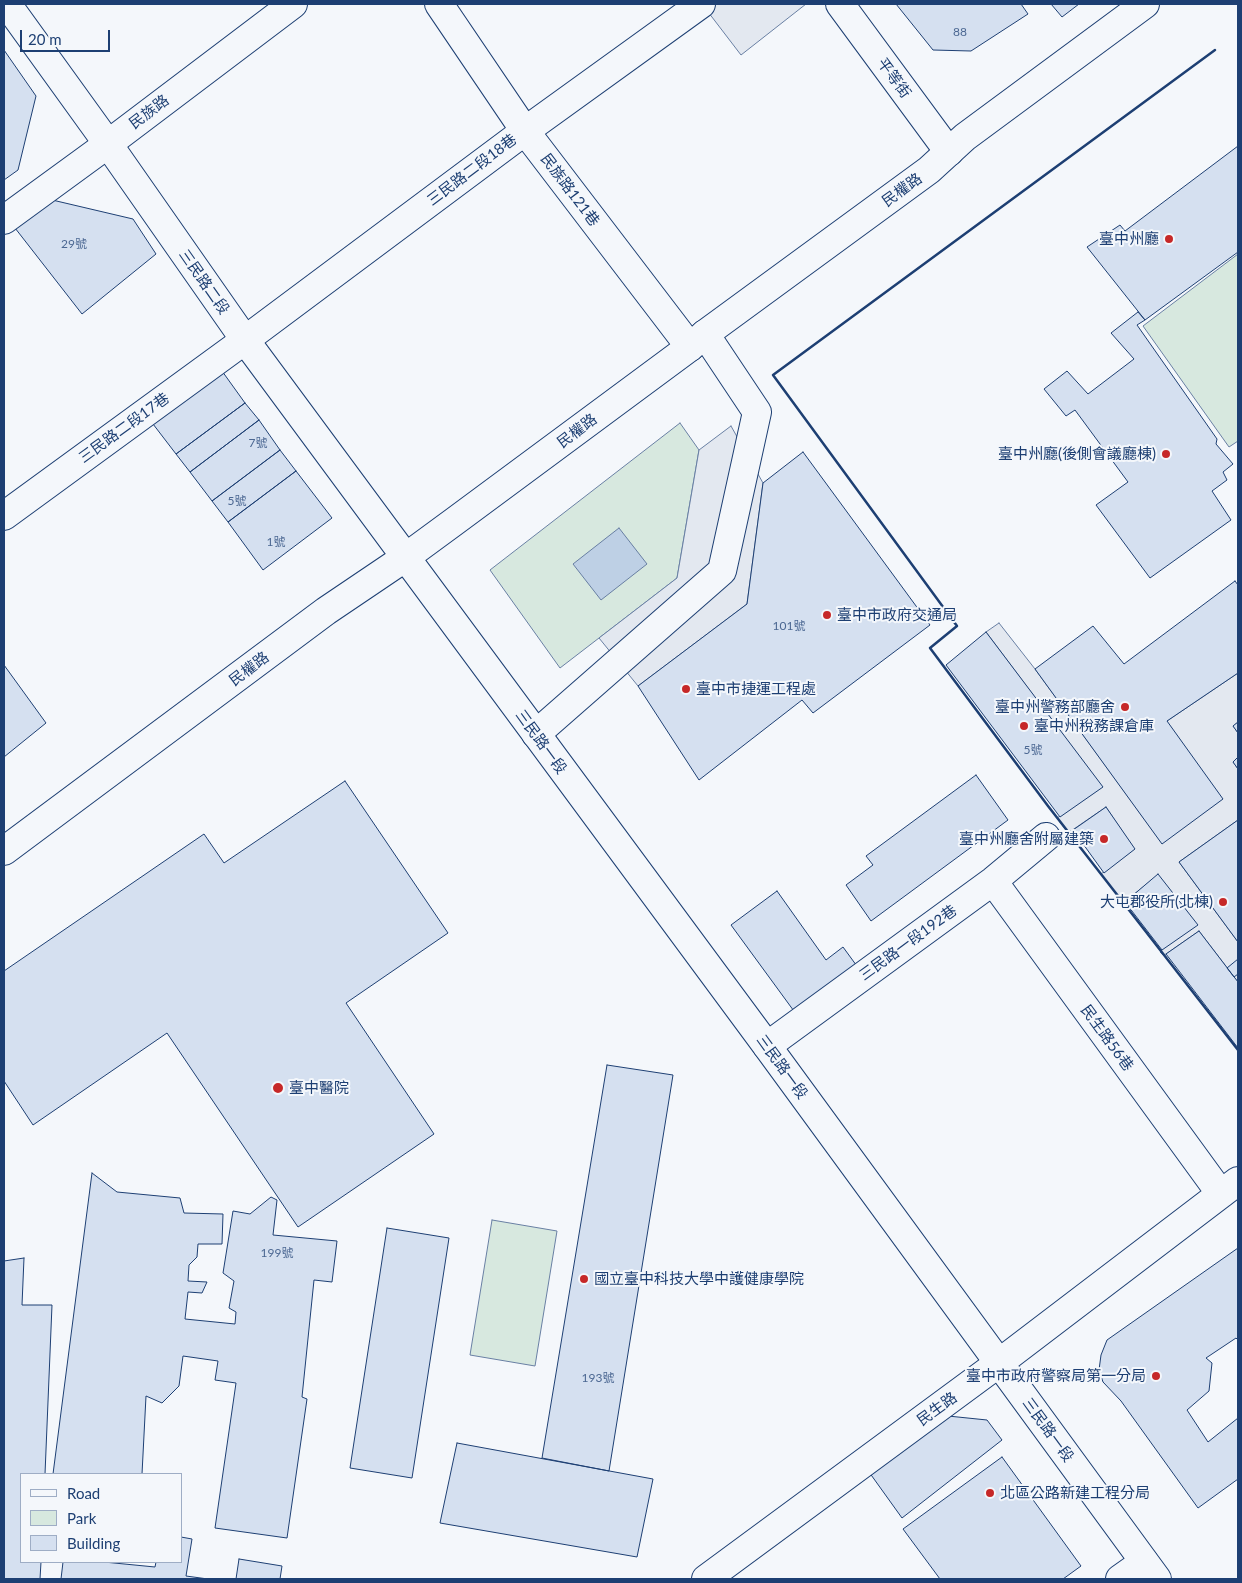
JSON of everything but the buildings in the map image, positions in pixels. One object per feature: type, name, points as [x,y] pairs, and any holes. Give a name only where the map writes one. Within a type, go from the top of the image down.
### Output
[{"type":"main road","name":"三民路二段","points":[[7,4],[245,340],[406,557]]},
{"type":"main road","name":"民族路","points":[[4,220],[293,4]]},
{"type":"main road","name":"民族路121巷","points":[[439,4],[525,131],[757,412],[722,570],[536,734]]},
{"type":"main road","name":"三民路二段18巷","points":[[245,340],[525,131],[702,4]]},
{"type":"main road","name":"平等街","points":[[840,4],[949,152]]},
{"type":"main road","name":"民權路","points":[[4,851],[326,611],[406,557],[929,170],[965,137],[1145,4]]},
{"type":"main road","name":"三民路二段17巷","points":[[4,516],[245,340]]},
{"type":"main road","name":"三民路一段","points":[[406,557],[1150,1570]]},
{"type":"main road","name":"三民路一段192巷","points":[[767,1046],[993,881],[1046,837]]},
{"type":"main road","name":"民生路56巷","points":[[993,881],[1229,1188]]},
{"type":"main road","name":"民生路","points":[[706,1579],[999,1362],[1229,1188]]},
{"type":"main road","points":[[1120,1579],[1150,1570]]},
{"type":"green space","points":[[1238,254],[1238,441],[1229,447],[1143,326]]},
{"type":"green space","points":[[680,423],[699,450],[677,578],[560,668],[490,570]]},
{"type":"green space","points":[[492,1220],[557,1231],[535,1366],[470,1355]]},
{"type":"shaded area","points":[[702,4],[806,4],[741,55]]},
{"type":"shaded area","points":[[731,426],[763,483],[747,604],[638,686],[599,638],[677,578],[699,450]]},
{"type":"shaded area","points":[[999,623],[1035,669],[1162,843],[1167,721],[1238,673],[1238,722],[1233,726],[1238,733],[1238,757],[1233,762],[1238,769],[1238,820],[1179,862],[1238,942],[1238,982],[1199,931],[1166,954],[1163,955],[1160,952],[1162,950],[1158,875],[1123,903],[1101,874],[1134,849],[1106,807],[1068,833],[1057,818],[1102,787],[986,632]]},
{"type":"water","points":[[619,528],[647,564],[601,600],[573,564]]},
{"type":"wall","points":[[1215,50],[773,375],[957,626],[930,648],[1048,806],[1238,1050]]},
{"type":"place","name":"臺中州廳","points":[[1169,239]]},
{"type":"place","name":"臺中州廳(後側會議廳棟)","points":[[1166,454]]},
{"type":"place","name":"臺中市政府交通局","points":[[827,615]]},
{"type":"place","name":"臺中市捷運工程處","points":[[686,689]]},
{"type":"place","name":"臺中州警務部廳舍","points":[[1125,707]]},
{"type":"place","name":"臺中州稅務課倉庫","points":[[1024,726]]},
{"type":"place","name":"臺中州廳舍附屬建築","points":[[1104,839]]},
{"type":"place","name":"大屯郡役所(北棟)","points":[[1223,902]]},
{"type":"place","name":"臺中醫院","points":[[278,1088]]},
{"type":"place","name":"國立臺中科技大學中護健康學院","points":[[584,1279]]},
{"type":"place","name":"臺中市政府警察局第一分局","points":[[1156,1376]]},
{"type":"place","name":"北區公路新建工程分局","points":[[990,1493]]}]
